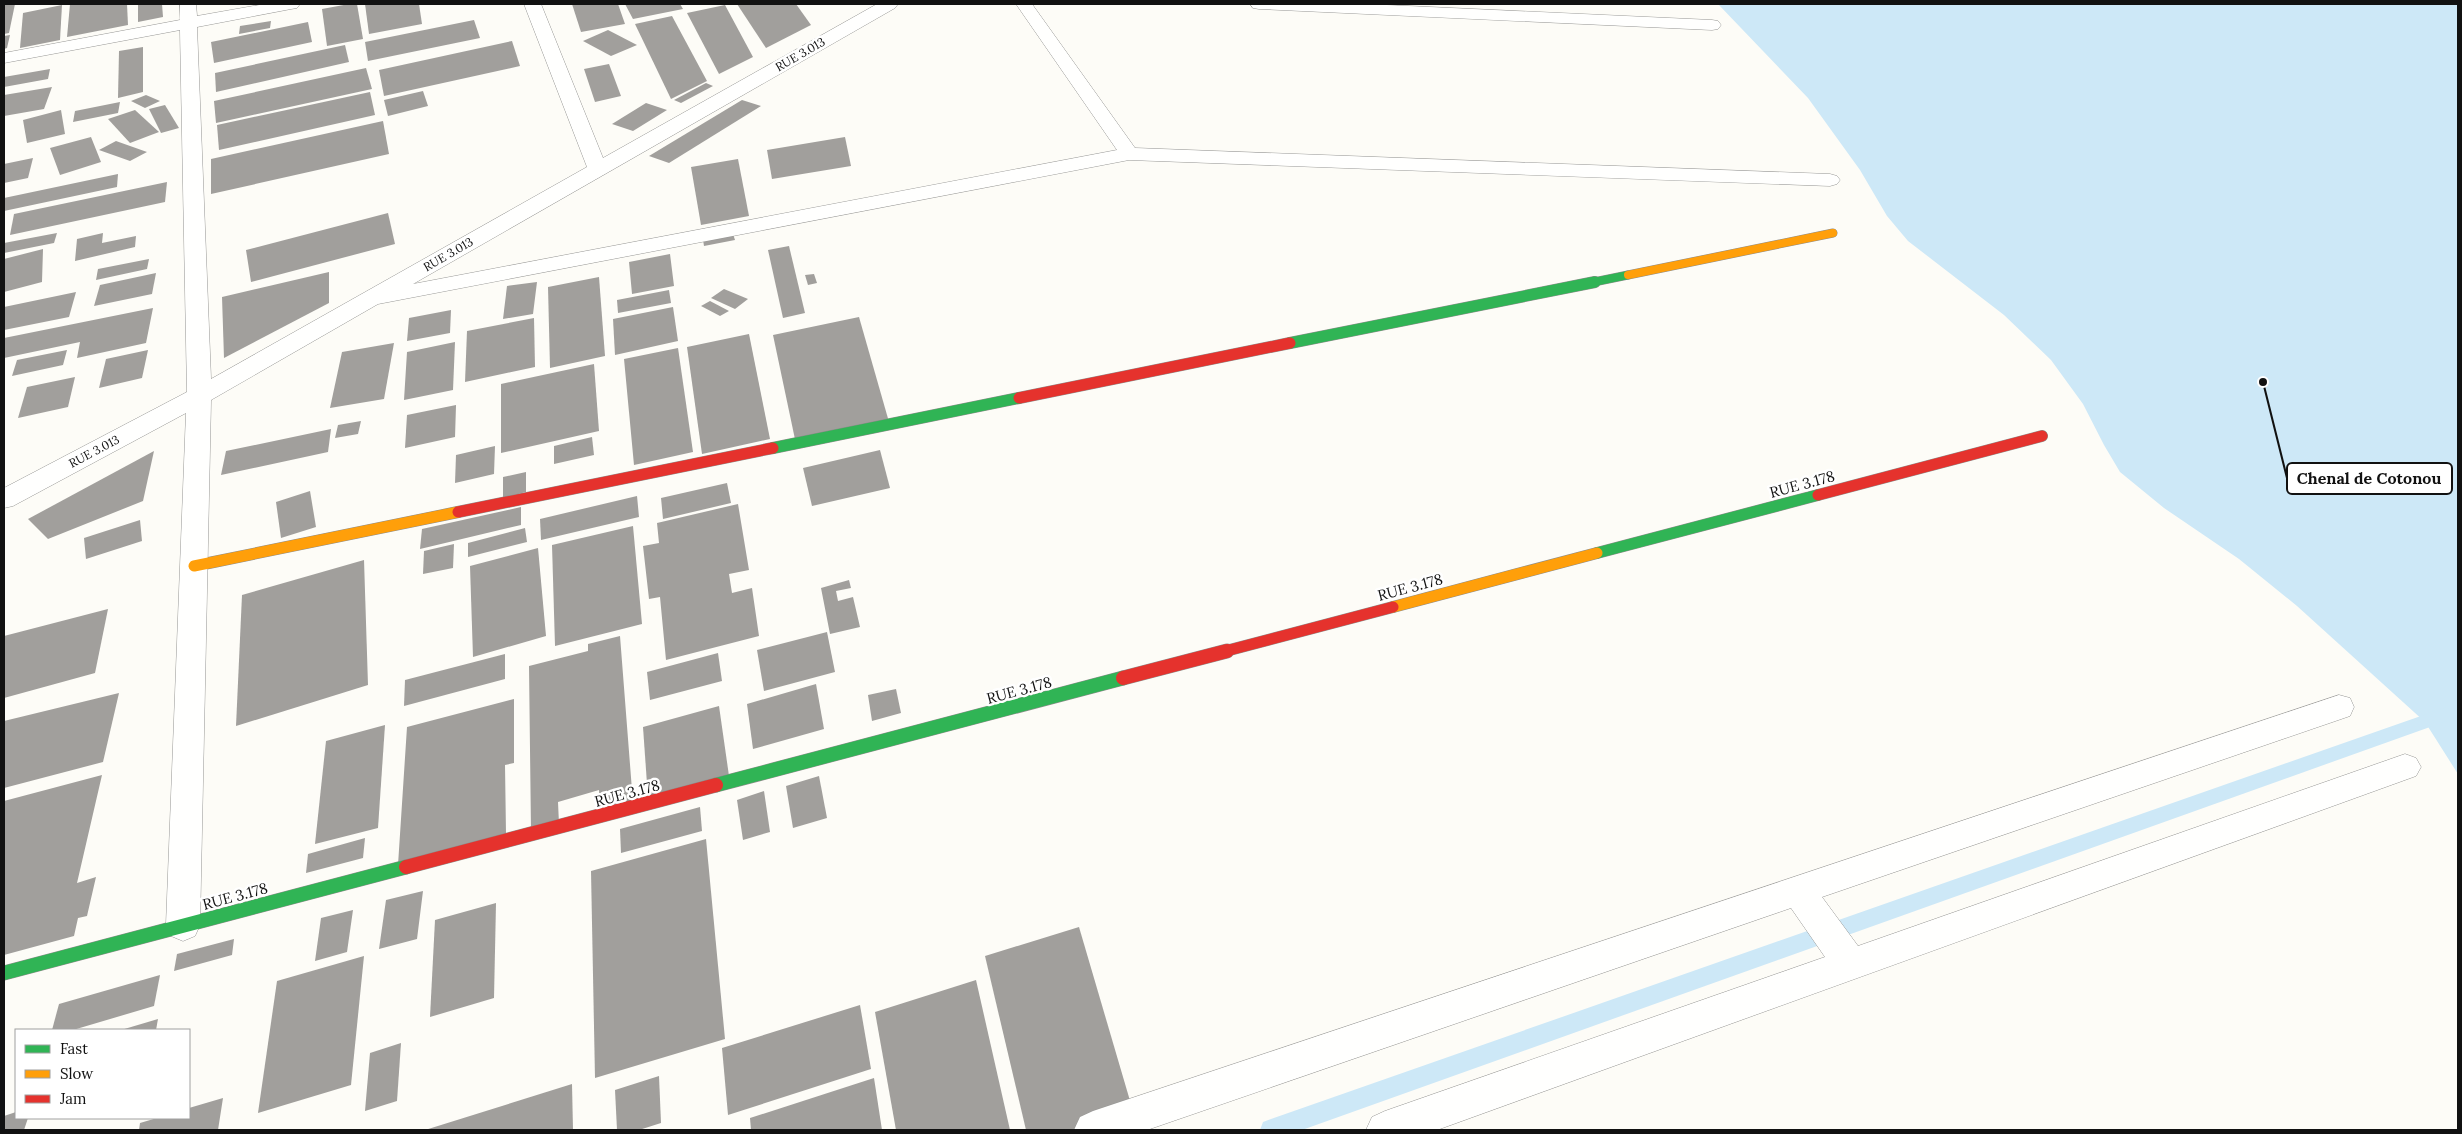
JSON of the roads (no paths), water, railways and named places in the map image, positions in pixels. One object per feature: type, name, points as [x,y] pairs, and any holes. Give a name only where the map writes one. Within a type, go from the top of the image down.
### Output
[{"type":"street","points":[[4,58],[189,13],[291,4]]},
{"type":"street","points":[[532,4],[598,169]]},
{"type":"street","name":"RUE 3.013","points":[[4,499],[199,396],[889,4]]},
{"type":"street","points":[[1024,4],[1129,154]]},
{"type":"street","points":[[1259,4],[1712,25]]},
{"type":"street","points":[[183,925],[199,396],[189,13]]},
{"type":"street","points":[[370,299],[1129,154],[1830,180]]},
{"type":"street","points":[[194,566],[1833,233]]},
{"type":"street","name":"RUE 3.178","points":[[4,973],[2042,436]]},
{"type":"street","points":[[1093,1130],[2340,707]]},
{"type":"street","points":[[1386,1130],[2404,767]]},
{"type":"street","points":[[1798,891],[1851,965]]},
{"type":"water","points":[[1718,4],[2458,4],[2458,774],[2425,722],[2297,606],[2239,559],[2164,508],[2120,472],[2083,404],[2051,360],[2004,315],[1908,241],[1887,216],[1860,170],[1808,98]]},
{"type":"waterway","points":[[1271,1130],[2458,710]]},
{"type":"place","name":"Chenal de Cotonou","points":[[2263,382]]}]
